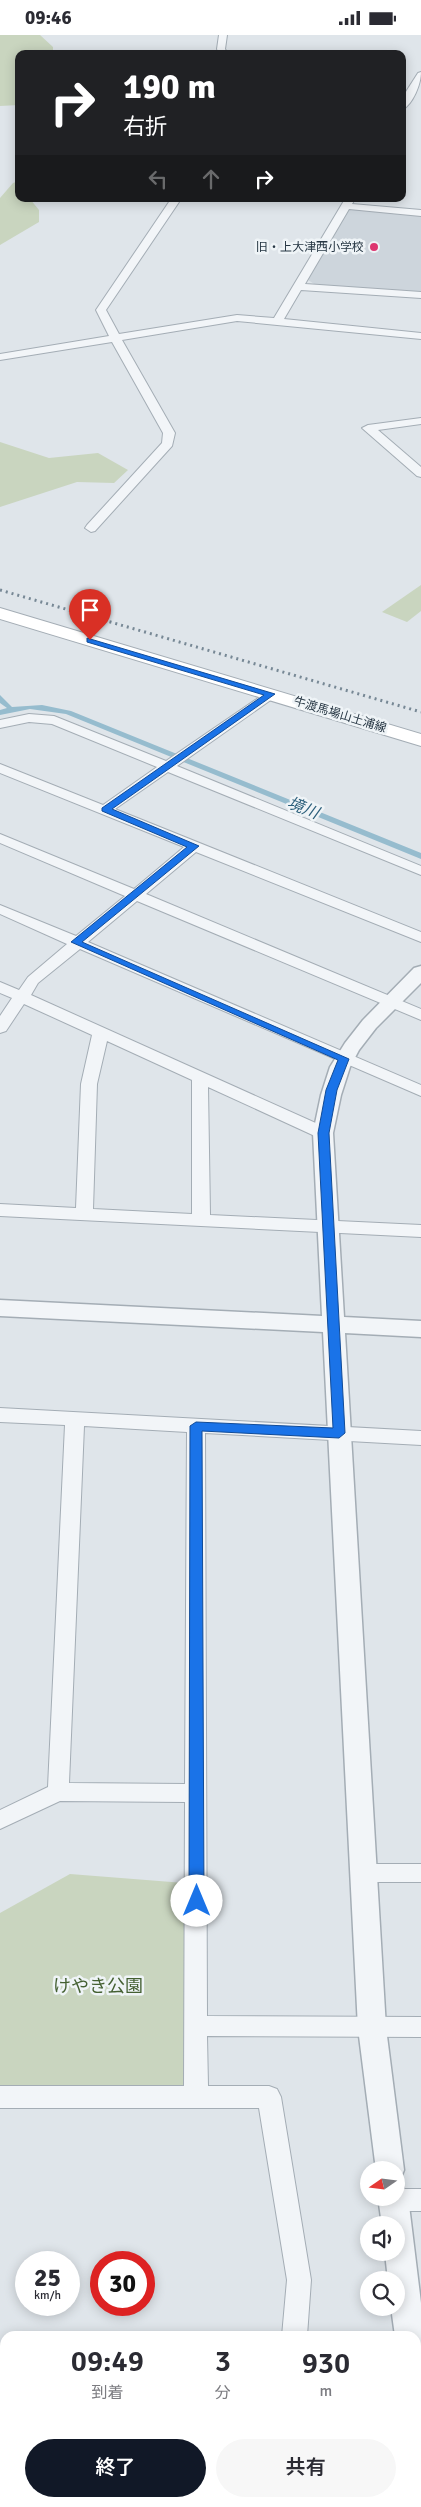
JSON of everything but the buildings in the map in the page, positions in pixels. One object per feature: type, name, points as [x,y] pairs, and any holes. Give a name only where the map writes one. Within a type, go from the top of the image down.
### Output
[{"type":"main road","name":"牛渡馬場山土浦線","points":[[0,613],[421,740]]},
{"type":"street","points":[[222,50],[223,35]]},
{"type":"street","points":[[406,100],[421,75]]},
{"type":"street","points":[[91,527],[141,476],[168,444],[169,433],[114,339],[101,310],[174,202]]},
{"type":"street","points":[[278,321],[348,202],[421,213]]},
{"type":"street","points":[[299,287],[421,295]]},
{"type":"street","points":[[0,357],[237,318],[421,336]]},
{"type":"street","points":[[421,421],[368,428],[421,473]]},
{"type":"street","points":[[105,809],[270,694]]},
{"type":"street","points":[[0,724],[29,718],[54,720],[421,871]]},
{"type":"street","points":[[0,767],[421,937]]},
{"type":"street","points":[[0,838],[421,1015]]},
{"type":"street","points":[[0,1028],[20,996],[33,980],[76,942],[194,846]]},
{"type":"street","points":[[0,909],[421,1091]]},
{"type":"street","points":[[389,2161],[372,2027],[332,1325],[324,1133],[332,1090],[344,1059],[358,1039],[421,972]]},
{"type":"street","points":[[0,987],[324,1133]]},
{"type":"street","points":[[84,1214],[89,1085],[101,1032]]},
{"type":"street","points":[[200,1078],[201,1220]]},
{"type":"street","points":[[0,1210],[421,1231]]},
{"type":"street","points":[[0,1308],[421,1329]]},
{"type":"street","points":[[0,1415],[421,1438]]},
{"type":"street","points":[[58,1792],[75,1420]]},
{"type":"street","points":[[196,1426],[196,2097]]},
{"type":"street","points":[[0,1820],[58,1792],[197,1793]]},
{"type":"street","points":[[364,1873],[421,1873]]},
{"type":"street","points":[[196,2026],[421,2027]]},
{"type":"street","points":[[0,2097],[269,2097],[299,2280],[294,2331]]},
{"type":"street","points":[[403,2206],[410,2331]]},
{"type":"shaded area","name":"旧・上大津西小学校","points":[[348,209],[421,214],[421,293],[319,287],[308,280]]},
{"type":"green space","points":[[0,35],[40,35],[53,47],[53,50],[15,50],[15,105],[0,106]]},
{"type":"green space","points":[[15,182],[15,202],[32,202],[39,210],[39,222],[0,245],[0,198]]},
{"type":"green space","points":[[0,442],[49,458],[98,453],[128,470],[114,483],[77,482],[0,507]]},
{"type":"green space","points":[[421,585],[421,611],[407,622],[382,612]]},
{"type":"green space","name":"けやき公園","points":[[70,1874],[197,1884],[196,2097],[0,2097],[0,1913]]},
{"type":"water","name":"境川","points":[[0,695],[12,707],[42,705],[71,711],[421,853],[421,859],[66,714],[30,709],[0,715],[0,710],[7,708],[0,703]]},
{"type":"railway","points":[[0,590],[421,712]]},
{"type":"place","name":"旧・上大津西小学校","points":[[374,247]]},
{"type":"route","points":[[90,640],[270,694],[105,809],[194,846],[76,942],[344,1059],[332,1090],[324,1133],[332,1325],[339,1433],[196,1426],[197,1901]]}]
